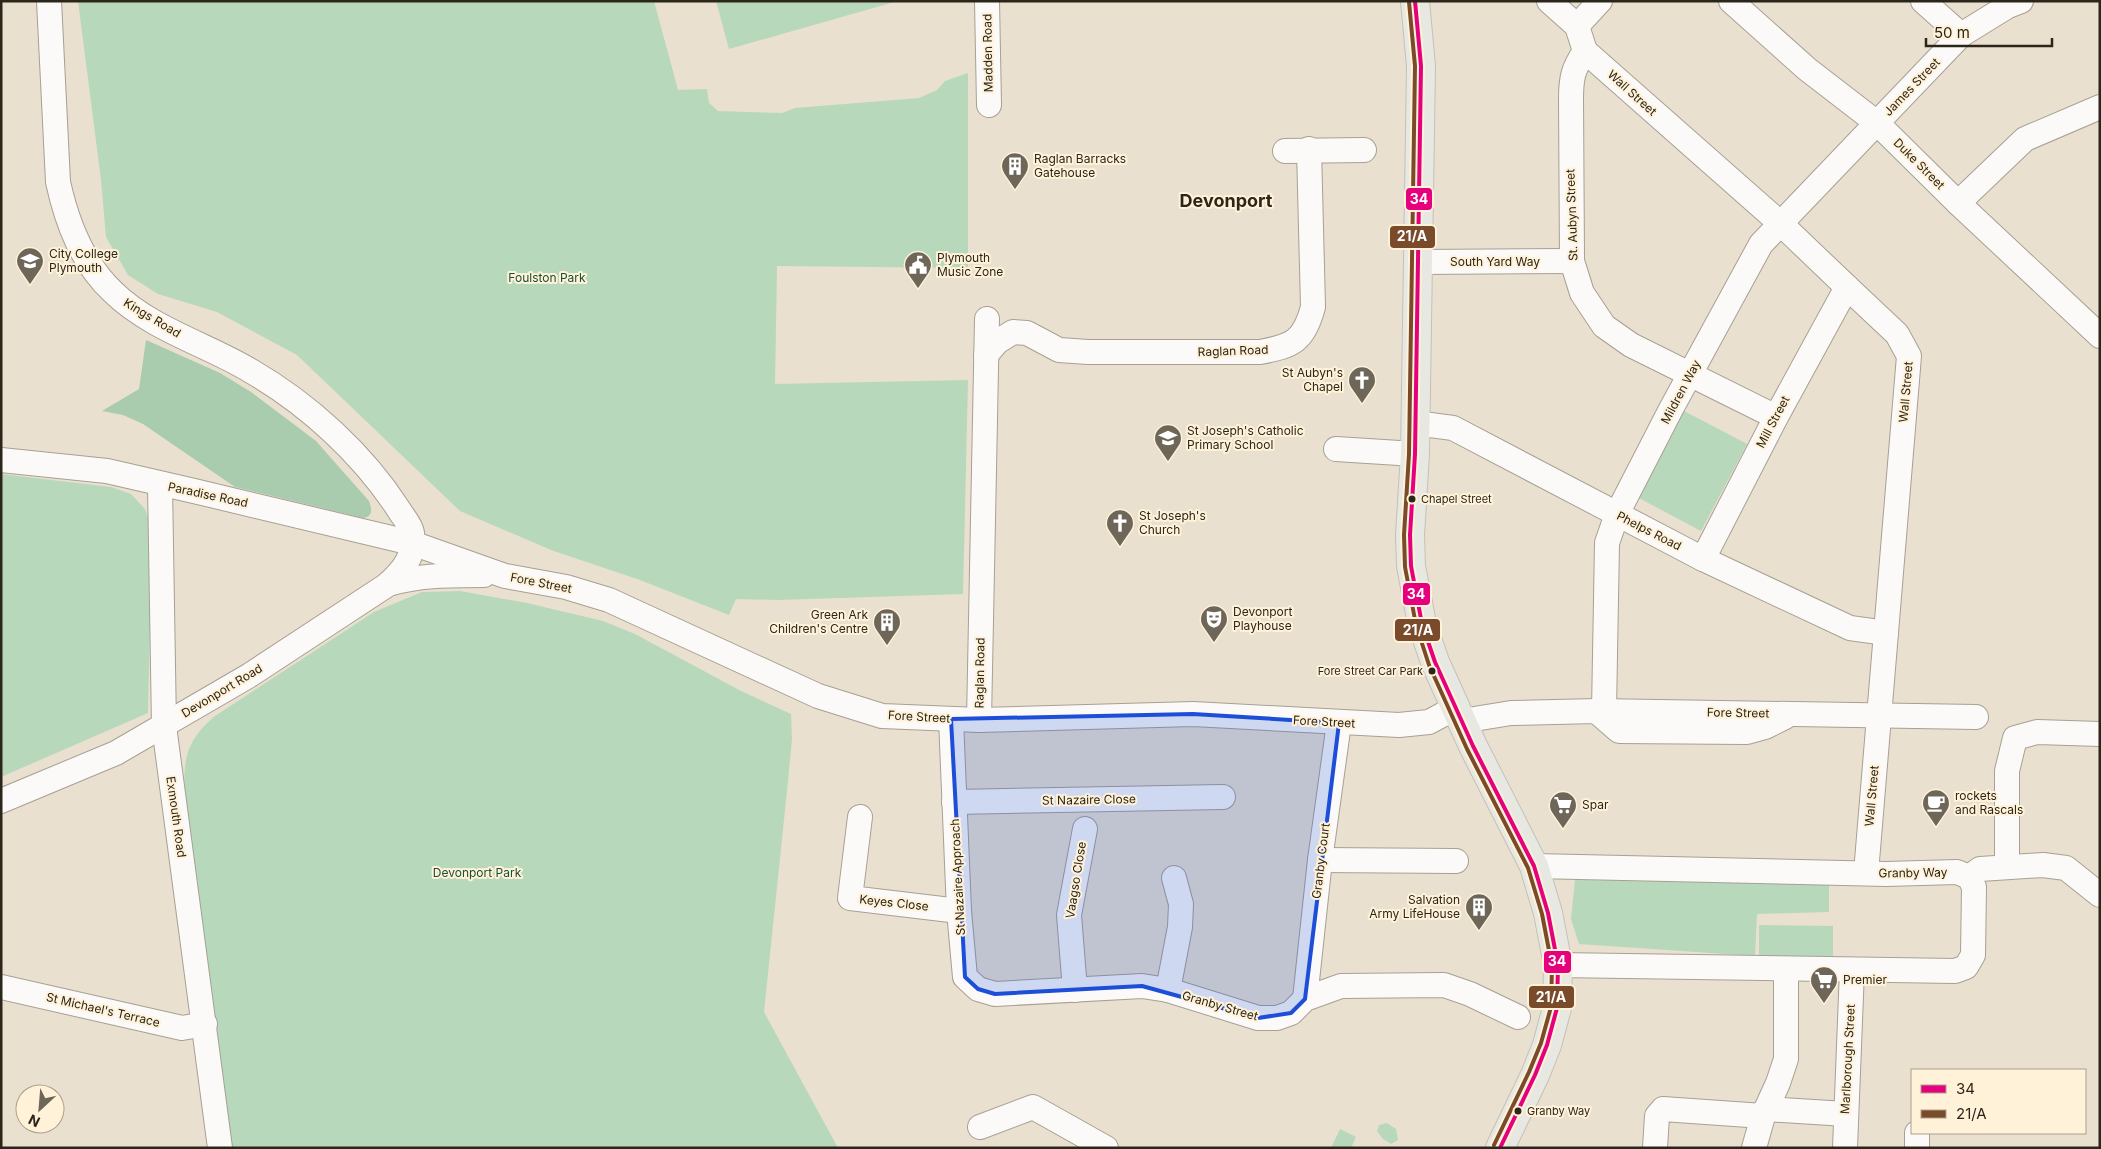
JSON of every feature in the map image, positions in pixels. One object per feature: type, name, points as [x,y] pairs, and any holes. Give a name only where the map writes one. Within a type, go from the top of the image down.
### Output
[{"type":"main road","points":[[1415,1],[1421,66],[1415,454],[1410,535],[1411,566],[1422,624],[1435,662],[1472,746],[1534,866],[1548,913],[1558,965],[1557,1008],[1547,1045],[1536,1075],[1500,1148]]},
{"type":"street","name":"Kings Road","points":[[49,1],[58,182],[76,242],[112,292],[136,311],[252,371],[284,393],[315,418],[357,457],[380,482],[412,530],[412,543]]},
{"type":"street","name":"Madden Road","points":[[987,1],[990,105]]},
{"type":"street","points":[[1549,1],[1577,26],[1585,51]]},
{"type":"street","points":[[1577,26],[1600,1]]},
{"type":"street","name":"Duke Street","points":[[1731,1],[1808,69],[1877,123],[1958,203],[2100,336]]},
{"type":"street","points":[[1923,1],[1961,35]]},
{"type":"street","name":"James Street","points":[[1877,123],[1961,35],[2010,5],[2021,1]]},
{"type":"street","name":"Wall Street","points":[[1585,51],[1781,224],[1897,334],[1909,356],[1866,874]]},
{"type":"street","name":"St. Aubyn Street","points":[[1585,51],[1577,63],[1571,78],[1572,261],[1582,293],[1604,326],[1631,344],[1776,417]]},
{"type":"street","points":[[1958,203],[2024,140],[2100,107]]},
{"type":"street","name":"Mildren Way","points":[[1600,711],[1607,543],[1617,514],[1690,373],[1761,244],[1877,123]]},
{"type":"street","name":"Raglan Road","points":[[986,355],[997,342],[1013,332],[1027,333],[1059,350],[1088,352],[1260,352],[1281,348],[1295,340],[1308,326],[1313,307],[1309,150]]},
{"type":"street","points":[[1285,151],[1364,150]]},
{"type":"street","name":"South Yard Way","points":[[1418,262],[1572,261]]},
{"type":"street","name":"Mill Street","points":[[1703,558],[1776,417],[1847,287]]},
{"type":"street","name":"Raglan Road","points":[[979,720],[987,319]]},
{"type":"street","name":"Phelps Road","points":[[1415,423],[1453,428],[1703,558],[1850,628],[1886,633]]},
{"type":"street","points":[[1336,449],[1415,454]]},
{"type":"street","name":"Paradise Road","points":[[1,460],[107,471],[412,543]]},
{"type":"street","name":"Exmouth Road","points":[[160,485],[164,726],[220,1148]]},
{"type":"street","name":"Fore Street","points":[[412,543],[505,576],[556,584],[609,600],[818,696],[882,716],[979,720],[1193,714],[1399,726],[1459,715],[1511,712],[1600,711],[1619,731],[1747,732],[1765,727],[1791,714],[1976,717]]},
{"type":"street","name":"Devonport Road","points":[[1,801],[116,753],[250,676],[387,585],[402,571],[412,543]]},
{"type":"street","points":[[387,585],[413,578],[442,574],[505,576]]},
{"type":"street","name":"St Nazaire Approach","points":[[951,719],[959,911],[964,977],[978,989],[995,994],[1017,993]]},
{"type":"street","name":"Granby Court","points":[[1305,999],[1320,860],[1339,723]]},
{"type":"street","points":[[2007,867],[2007,771],[2015,738],[2038,732],[2100,734]]},
{"type":"street","name":"St Nazaire Close","points":[[954,802],[1223,797]]},
{"type":"street","name":"Keyes Close","points":[[860,817],[850,898],[959,911]]},
{"type":"street","name":"Vaagso Close","points":[[1075,990],[1069,916],[1085,829]]},
{"type":"street","points":[[1320,860],[1430,870],[1456,861]]},
{"type":"street","points":[[1558,965],[1956,971],[1966,968],[1973,955],[1974,887],[1968,877],[1980,869],[2043,865],[2066,868],[2100,894]]},
{"type":"street","name":"Granby Way","points":[[1534,866],[1866,874],[1956,872],[1968,877]]},
{"type":"street","points":[[1168,990],[1180,927],[1180,904],[1174,878]]},
{"type":"street","points":[[1754,1148],[1786,1059],[1786,969]]},
{"type":"street","name":"Marlborough Street","points":[[1845,1148],[1852,970]]},
{"type":"street","name":"Granby Street","points":[[1017,993],[1142,986],[1168,990],[1258,1018],[1276,1018],[1291,1013],[1305,999],[1341,986],[1444,985],[1470,994],[1503,1017]]},
{"type":"street","name":"St Michael's Terrace","points":[[1,987],[182,1028],[205,1024]]},
{"type":"street","points":[[980,1127],[1033,1107],[1106,1148]]},
{"type":"street","points":[[1655,1148],[1657,1116],[1663,1109],[1846,1114]]},
{"type":"street","points":[[1917,1134],[1917,1148]]},
{"type":"highlighted area","points":[[1193,714],[1339,723],[1305,999],[1291,1013],[1258,1018],[1142,986],[995,994],[978,989],[965,977],[951,719]]},
{"type":"green space","name":"Foulston Park","points":[[78,1],[654,1],[678,90],[707,89],[709,103],[718,111],[782,113],[795,108],[919,98],[937,90],[945,81],[968,73],[968,268],[777,266],[775,384],[968,380],[963,594],[778,600],[736,599],[729,615],[640,580],[551,550],[460,511],[297,355],[217,312],[158,294],[128,275],[106,237],[101,180]]},
{"type":"green space","points":[[716,1],[898,1],[729,49]]},
{"type":"green space","points":[[146,340],[220,373],[251,392],[316,441],[369,501],[371,510],[369,516],[363,518],[235,487],[143,424],[123,415],[102,411],[139,389]]},
{"type":"green space","points":[[1684,411],[1747,444],[1701,531],[1639,498]]},
{"type":"green space","points":[[1,474],[111,487],[131,494],[145,509],[152,529],[148,713],[1,777]]},
{"type":"green space","name":"Devonport Park","points":[[460,591],[527,603],[603,621],[635,634],[741,691],[791,714],[792,739],[764,1012],[838,1148],[231,1148],[185,800],[185,764],[191,744],[215,716],[374,612],[422,592]]},
{"type":"green space","points":[[1575,880],[1829,882],[1829,912],[1757,914],[1755,956],[1579,944],[1571,919]]},
{"type":"green space","points":[[1759,925],[1833,926],[1833,964],[1759,962]]},
{"type":"green space","points":[[1387,1123],[1396,1129],[1398,1140],[1391,1144],[1383,1139],[1377,1131],[1379,1125]]},
{"type":"green space","points":[[1340,1129],[1356,1137],[1351,1148],[1331,1148]]},
{"type":"transit line","name":"34","points":[[1415,1],[1421,66],[1415,454],[1410,535],[1411,566],[1422,624],[1435,662],[1473,746],[1534,866],[1548,913],[1558,965],[1557,1008],[1547,1045],[1535,1075],[1500,1148]]},
{"type":"transit line","name":"21/A","points":[[1409,2],[1415,66],[1409,454],[1404,535],[1405,567],[1416,625],[1429,665],[1467,749],[1528,868],[1542,914],[1552,966],[1551,1007],[1541,1043],[1494,1145]]},
{"type":"place","name":"Raglan Barracks Gatehouse","points":[[1015,190]]},
{"type":"place","name":"City College Plymouth","points":[[30,285]]},
{"type":"place","name":"Plymouth Music Zone","points":[[918,289]]},
{"type":"place","name":"St Aubyn's Chapel","points":[[1362,404]]},
{"type":"place","name":"St Joseph's Catholic Primary School","points":[[1168,462]]},
{"type":"place","name":"Chapel Street","points":[[1412,499]]},
{"type":"place","name":"St Joseph's Church","points":[[1120,547]]},
{"type":"place","name":"Devonport Playhouse","points":[[1214,643]]},
{"type":"place","name":"Green Ark Children's Centre","points":[[887,646]]},
{"type":"place","name":"Fore Street Car Park","points":[[1432,671]]},
{"type":"place","name":"rockets and Rascals","points":[[1936,827]]},
{"type":"place","name":"Spar","points":[[1563,829]]},
{"type":"place","name":"Salvation Army LifeHouse","points":[[1479,931]]},
{"type":"place","name":"Premier","points":[[1824,1004]]},
{"type":"place","name":"Granby Way","points":[[1518,1111]]},
{"type":"district","name":"Devonport","points":[[1226,201]]}]
